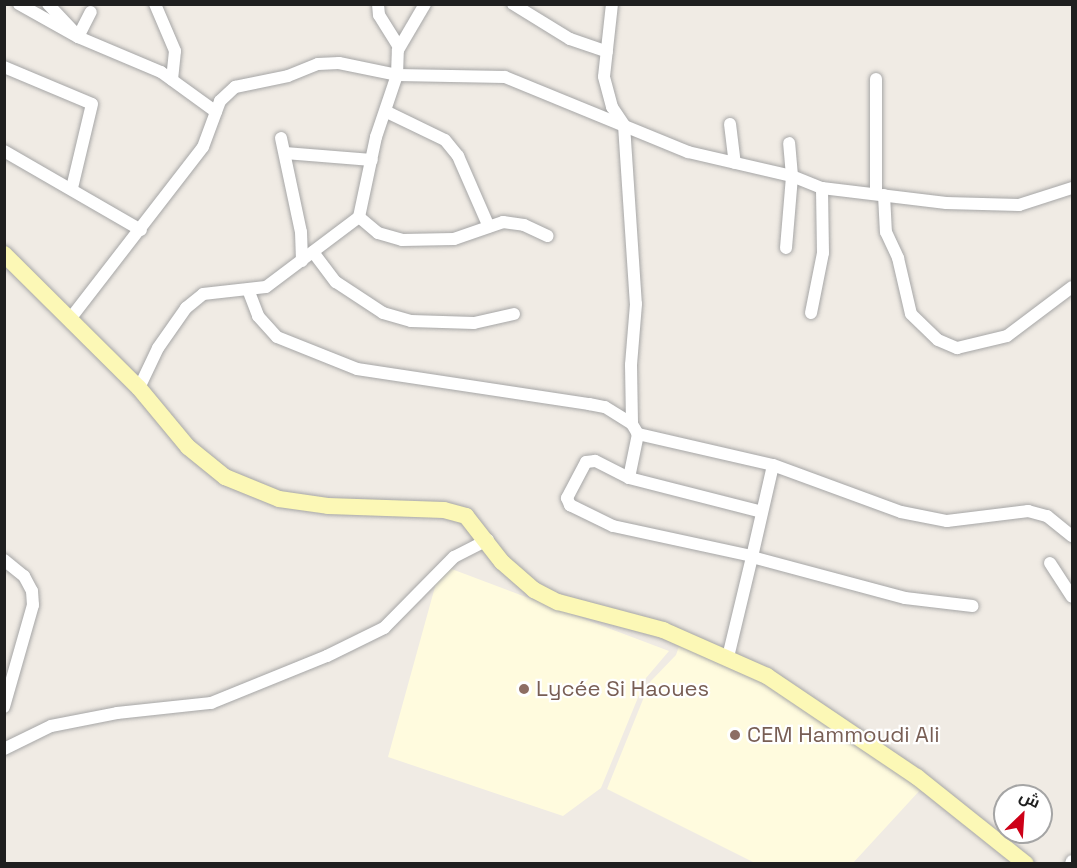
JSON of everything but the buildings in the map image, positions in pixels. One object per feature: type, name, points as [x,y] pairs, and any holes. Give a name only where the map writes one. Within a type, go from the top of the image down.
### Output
[{"type":"main road","points":[[4,254],[139,388],[188,447],[225,477],[256,493],[328,506],[444,510],[466,516],[519,579],[558,602],[663,630],[728,657],[819,708],[917,777],[1025,863]]},
{"type":"street","points":[[19,4],[78,37],[172,80],[216,111]]},
{"type":"street","points":[[48,4],[71,25],[78,37]]},
{"type":"street","points":[[155,4],[175,51],[172,80]]},
{"type":"street","points":[[378,4],[380,15],[399,47]]},
{"type":"street","points":[[139,388],[158,348],[186,308],[203,294],[249,292],[266,287],[359,217],[372,160],[397,75],[399,47],[425,4]]},
{"type":"street","points":[[513,4],[570,39],[608,52]]},
{"type":"street","points":[[612,4],[604,77],[612,107],[624,125],[636,304],[631,365],[635,429],[628,478]]},
{"type":"street","points":[[78,37],[91,12]]},
{"type":"street","points":[[70,319],[203,147],[220,101],[235,87],[288,76],[318,64],[339,63],[397,75],[505,77],[688,152],[792,176],[822,188],[946,203],[1019,205],[1072,188]]},
{"type":"street","points":[[4,67],[92,104],[72,188]]},
{"type":"street","points":[[876,79],[880,195],[886,232],[898,258],[911,314],[938,340],[957,348],[1007,336],[1072,287]]},
{"type":"street","points":[[387,112],[445,141],[458,156],[489,227]]},
{"type":"street","points":[[730,124],[735,163]]},
{"type":"street","points":[[281,138],[301,232],[302,261]]},
{"type":"street","points":[[786,248],[792,176],[789,143]]},
{"type":"street","points":[[4,152],[72,188],[141,230]]},
{"type":"street","points":[[285,153],[372,160]]},
{"type":"street","points":[[811,313],[823,254],[822,188]]},
{"type":"street","points":[[359,217],[378,233],[402,240],[454,239],[503,222],[524,225],[548,236]]},
{"type":"street","points":[[313,252],[336,282],[383,314],[411,321],[474,323],[514,314]]},
{"type":"street","points":[[249,292],[258,316],[277,337],[357,369],[605,407],[635,429],[773,465],[901,512],[947,521],[1028,511],[1047,516],[1072,536]]},
{"type":"street","points":[[762,512],[628,478],[595,461],[586,462],[567,502],[613,526],[752,557],[905,598],[973,606]]},
{"type":"street","points":[[728,657],[773,465]]},
{"type":"street","points":[[4,749],[51,726],[117,712],[211,703],[317,660],[384,628],[454,557],[488,540]]},
{"type":"street","points":[[4,560],[24,576],[32,591],[33,605],[4,708]]},
{"type":"street","points":[[1050,563],[1072,597]]},
{"type":"shaded area","name":"Lycée Si Haoues","points":[[441,565],[669,651],[646,678],[601,788],[563,816],[388,757]]},
{"type":"shaded area","name":"CEM Hammoudi Ali","points":[[679,646],[761,679],[921,789],[853,863],[757,864],[607,789],[650,682],[676,655]]},
{"type":"place","name":"Lycée Si Haoues","points":[[524,689]]},
{"type":"place","name":"CEM Hammoudi Ali","points":[[735,735]]}]
